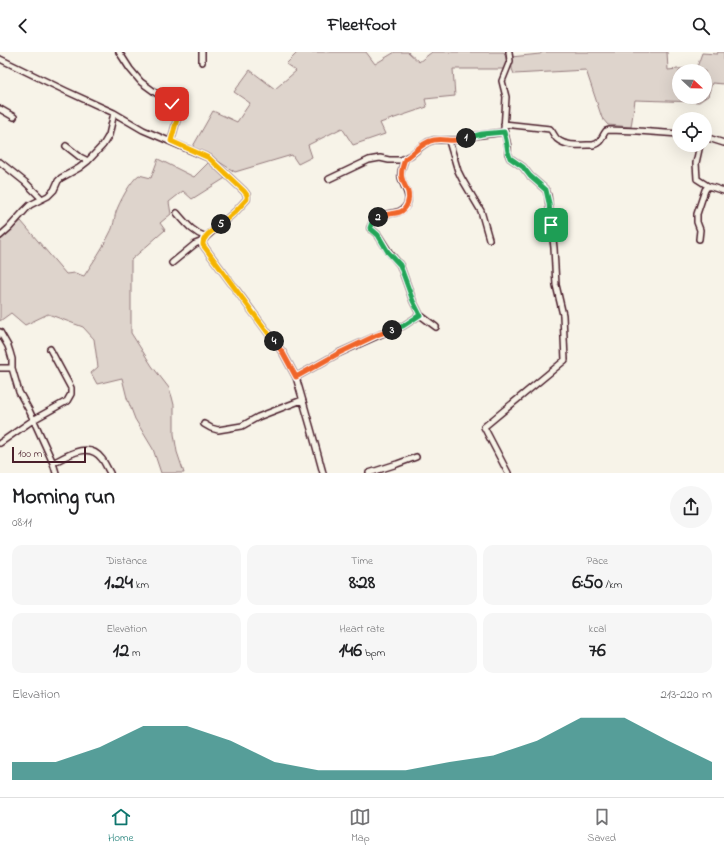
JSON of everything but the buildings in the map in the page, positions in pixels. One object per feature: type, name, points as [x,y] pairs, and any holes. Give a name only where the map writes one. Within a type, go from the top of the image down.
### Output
[{"type":"street","points":[[119,52],[141,82],[178,109],[179,112],[171,141]]},
{"type":"street","points":[[202,52],[202,62]]},
{"type":"street","points":[[508,473],[484,427],[564,360],[563,315],[556,285],[554,248],[548,196],[546,190],[530,176],[523,167],[510,158],[504,132],[506,98],[502,81],[510,61],[510,52]]},
{"type":"street","points":[[0,59],[66,91],[106,108],[143,130],[209,158],[244,191],[247,195],[247,199],[236,211],[204,239],[195,244],[172,263]]},
{"type":"street","points":[[0,109],[14,117]]},
{"type":"street","points":[[0,236],[30,205],[48,196],[54,190],[61,178],[88,161],[103,145],[109,135],[114,113]]},
{"type":"street","points":[[504,124],[550,129],[560,141],[569,144],[597,144],[602,140],[606,131],[609,130],[672,133]]},
{"type":"street","points":[[329,179],[369,160],[380,158],[389,160],[405,159],[428,142],[434,140],[459,140],[482,134],[504,132]]},
{"type":"street","points":[[712,139],[724,142]]},
{"type":"street","points":[[449,141],[458,171],[481,211],[489,239]]},
{"type":"street","points":[[66,146],[80,157],[88,161]]},
{"type":"street","points":[[698,152],[696,163],[697,180],[708,186],[724,191]]},
{"type":"street","points":[[405,159],[401,176],[408,192],[409,197],[407,204],[401,211],[376,218],[372,222],[370,228],[378,235],[388,252],[400,265],[413,301],[420,315],[436,327]]},
{"type":"street","points":[[0,162],[25,182],[42,199]]},
{"type":"street","points":[[699,239],[700,230],[698,214],[705,190],[708,186]]},
{"type":"street","points":[[177,213],[194,232],[204,239]]},
{"type":"street","points":[[204,239],[203,245],[283,353],[296,377],[323,473]]},
{"type":"street","points":[[296,377],[355,345],[403,326],[420,315]]},
{"type":"street","points":[[0,332],[10,352],[12,368],[19,392],[29,410],[56,473]]},
{"type":"street","points":[[0,443],[33,420],[67,401],[71,394],[71,388],[50,349]]},
{"type":"street","points":[[0,368],[12,368]]},
{"type":"street","points":[[204,424],[218,430],[242,426],[258,417],[302,400]]},
{"type":"street","points":[[53,463],[73,452],[86,450],[95,452],[102,458],[110,473]]},
{"type":"street","points":[[369,473],[416,457]]},
{"type":"shaded area","points":[[298,52],[366,52],[375,64],[395,52],[408,52],[419,62],[432,52],[504,52],[507,69],[453,69],[455,96],[425,99],[427,107],[380,123],[385,134],[353,145],[342,128],[308,145],[312,157],[298,164],[292,155],[235,172],[213,158],[192,148],[213,111],[237,122],[250,103],[234,92],[250,70],[275,89],[296,71],[286,64]]},
{"type":"shaded area","points":[[543,52],[667,52],[668,70],[672,70],[672,101],[635,100],[631,127],[608,125],[602,118],[586,70],[514,74],[511,57],[540,54]]},
{"type":"shaded area","points":[[718,52],[724,52],[724,84],[712,83],[712,64],[698,64],[702,53],[717,54]]},
{"type":"shaded area","points":[[158,159],[194,177],[209,162],[227,177],[192,199],[183,191],[169,202],[171,214],[160,223],[165,230],[131,260],[131,333],[152,366],[169,388],[174,405],[174,434],[177,452],[184,473],[161,473],[153,449],[135,419],[127,398],[122,378],[97,384],[91,373],[98,367],[94,339],[83,327],[48,314],[25,325],[11,313],[0,321],[0,240],[21,221],[66,274],[75,273],[84,276],[107,239],[122,198],[139,175],[151,178]]},
{"type":"route","points":[[172,104],[178,109],[179,112],[171,141],[209,158],[247,195],[247,199],[236,211],[206,237],[203,241],[203,245],[283,353],[296,377],[339,353],[388,331],[403,326],[420,315],[413,301],[400,265],[388,252],[378,235],[370,228],[372,222],[376,218],[404,209],[409,197],[401,176],[402,166],[405,159],[428,142],[434,140],[459,140],[482,134],[504,132],[510,158],[523,167],[530,176],[546,190],[551,225]]}]
